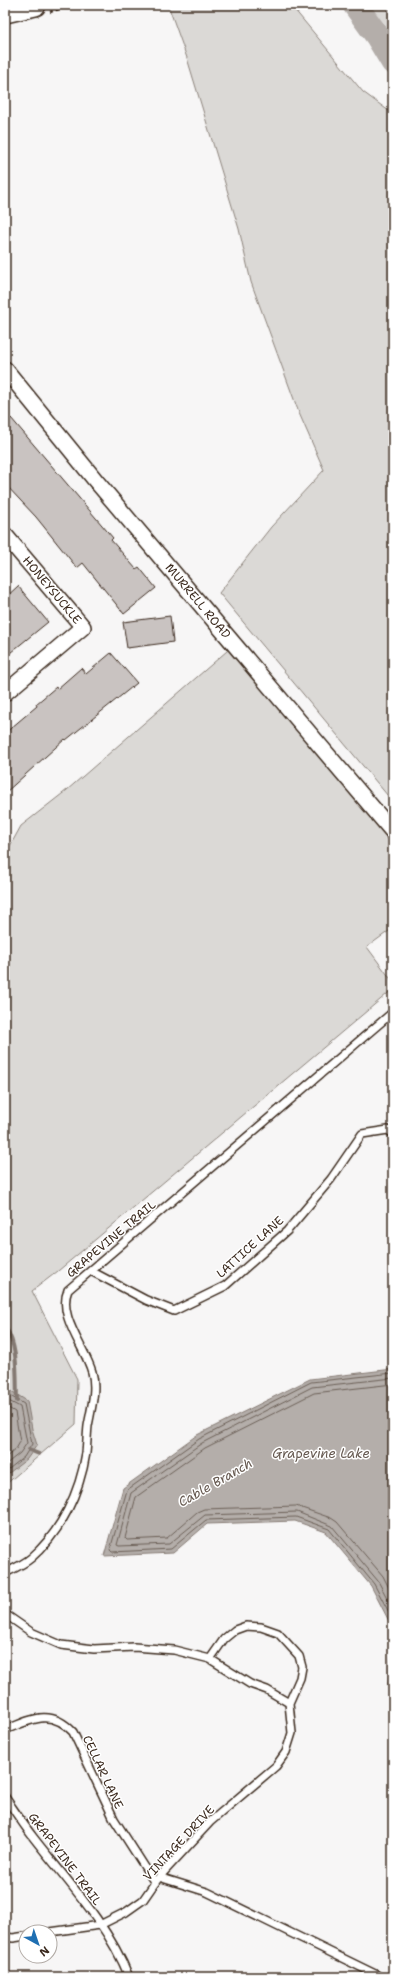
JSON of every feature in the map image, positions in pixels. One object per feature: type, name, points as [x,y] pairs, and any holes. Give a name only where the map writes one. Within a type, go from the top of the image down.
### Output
[{"type":"main road","points":[[5,12],[35,5]]},
{"type":"street","name":"MURRELL ROAD","points":[[5,369],[96,481],[393,832]]},
{"type":"street","name":"HONEYSUCKLE","points":[[5,535],[83,628],[5,693]]},
{"type":"lane","name":"GRAPEVINE TRAIL","points":[[5,1574],[30,1559],[46,1542],[67,1514],[79,1482],[86,1454],[88,1427],[93,1402],[92,1372],[69,1318],[64,1299],[68,1290],[393,1012]]},
{"type":"lane","name":"LATTICE LANE","points":[[91,1271],[146,1300],[174,1311],[225,1286],[287,1231],[331,1179],[362,1134],[388,1130],[393,1134]]},
{"type":"lane","points":[[5,1614],[30,1632],[61,1646],[94,1649],[134,1647],[174,1650],[210,1659],[250,1684],[267,1690],[289,1703]]},
{"type":"lane","name":"VINTAGE DRIVE","points":[[58,1931],[100,1925],[126,1912],[143,1900],[157,1880],[210,1822],[276,1766],[286,1752],[292,1733],[289,1703],[300,1678],[302,1667],[298,1656],[278,1633],[261,1627],[246,1626],[240,1628],[224,1639],[210,1659]]},
{"type":"lane","name":"CELLAR LANE","points":[[5,1730],[39,1718],[51,1718],[63,1722],[73,1732],[114,1819],[157,1880]]},
{"type":"lane","name":"GRAPEVINE TRAIL","points":[[5,1797],[32,1836],[75,1888],[122,1960],[129,1977]]},
{"type":"lane","points":[[157,1880],[207,1892],[377,1975]]},
{"type":"lane","points":[[5,1936],[12,1938],[18,1937]]},
{"type":"shaded area","points":[[168,5],[288,5],[294,9],[363,92],[393,114],[393,802],[219,593],[271,527],[324,470],[299,413],[251,282],[239,229],[187,58]]},
{"type":"shaded area","points":[[361,5],[393,5],[393,44],[385,32]]},
{"type":"shaded area","points":[[235,644],[393,841],[393,928],[367,947],[393,982],[393,989],[58,1271],[32,1291],[77,1379],[76,1424],[5,1485],[5,855],[21,826],[67,790]]},
{"type":"water","name":"Grapevine Lake","points":[[393,1369],[393,1629],[371,1586],[326,1532],[295,1521],[207,1524],[173,1553],[104,1556],[123,1488],[197,1435],[310,1379]]},
{"type":"water","points":[[5,1387],[27,1401],[32,1429],[37,1445],[27,1459],[5,1476]]},
{"type":"water","points":[[393,1641],[393,1743],[388,1684]]},
{"type":"building","points":[[11,418],[113,538],[111,540],[136,569],[139,567],[156,588],[124,614],[83,563],[77,568],[36,517],[5,484],[5,423]]},
{"type":"building","points":[[18,586],[48,622],[5,657],[5,598]]},
{"type":"building","points":[[170,616],[173,642],[127,648],[123,622]]},
{"type":"building","points":[[111,653],[137,683],[66,740],[65,739],[5,793],[5,733],[37,706],[36,704],[56,687],[57,689],[81,668],[86,674]]},
{"type":"waterway","points":[[355,5],[378,37],[393,62]]},
{"type":"waterway","name":"Cable Branch","points":[[5,1327],[13,1344],[15,1353],[17,1401]]},
{"type":"waterway","name":"Cable Branch","points":[[29,1450],[39,1454]]}]
